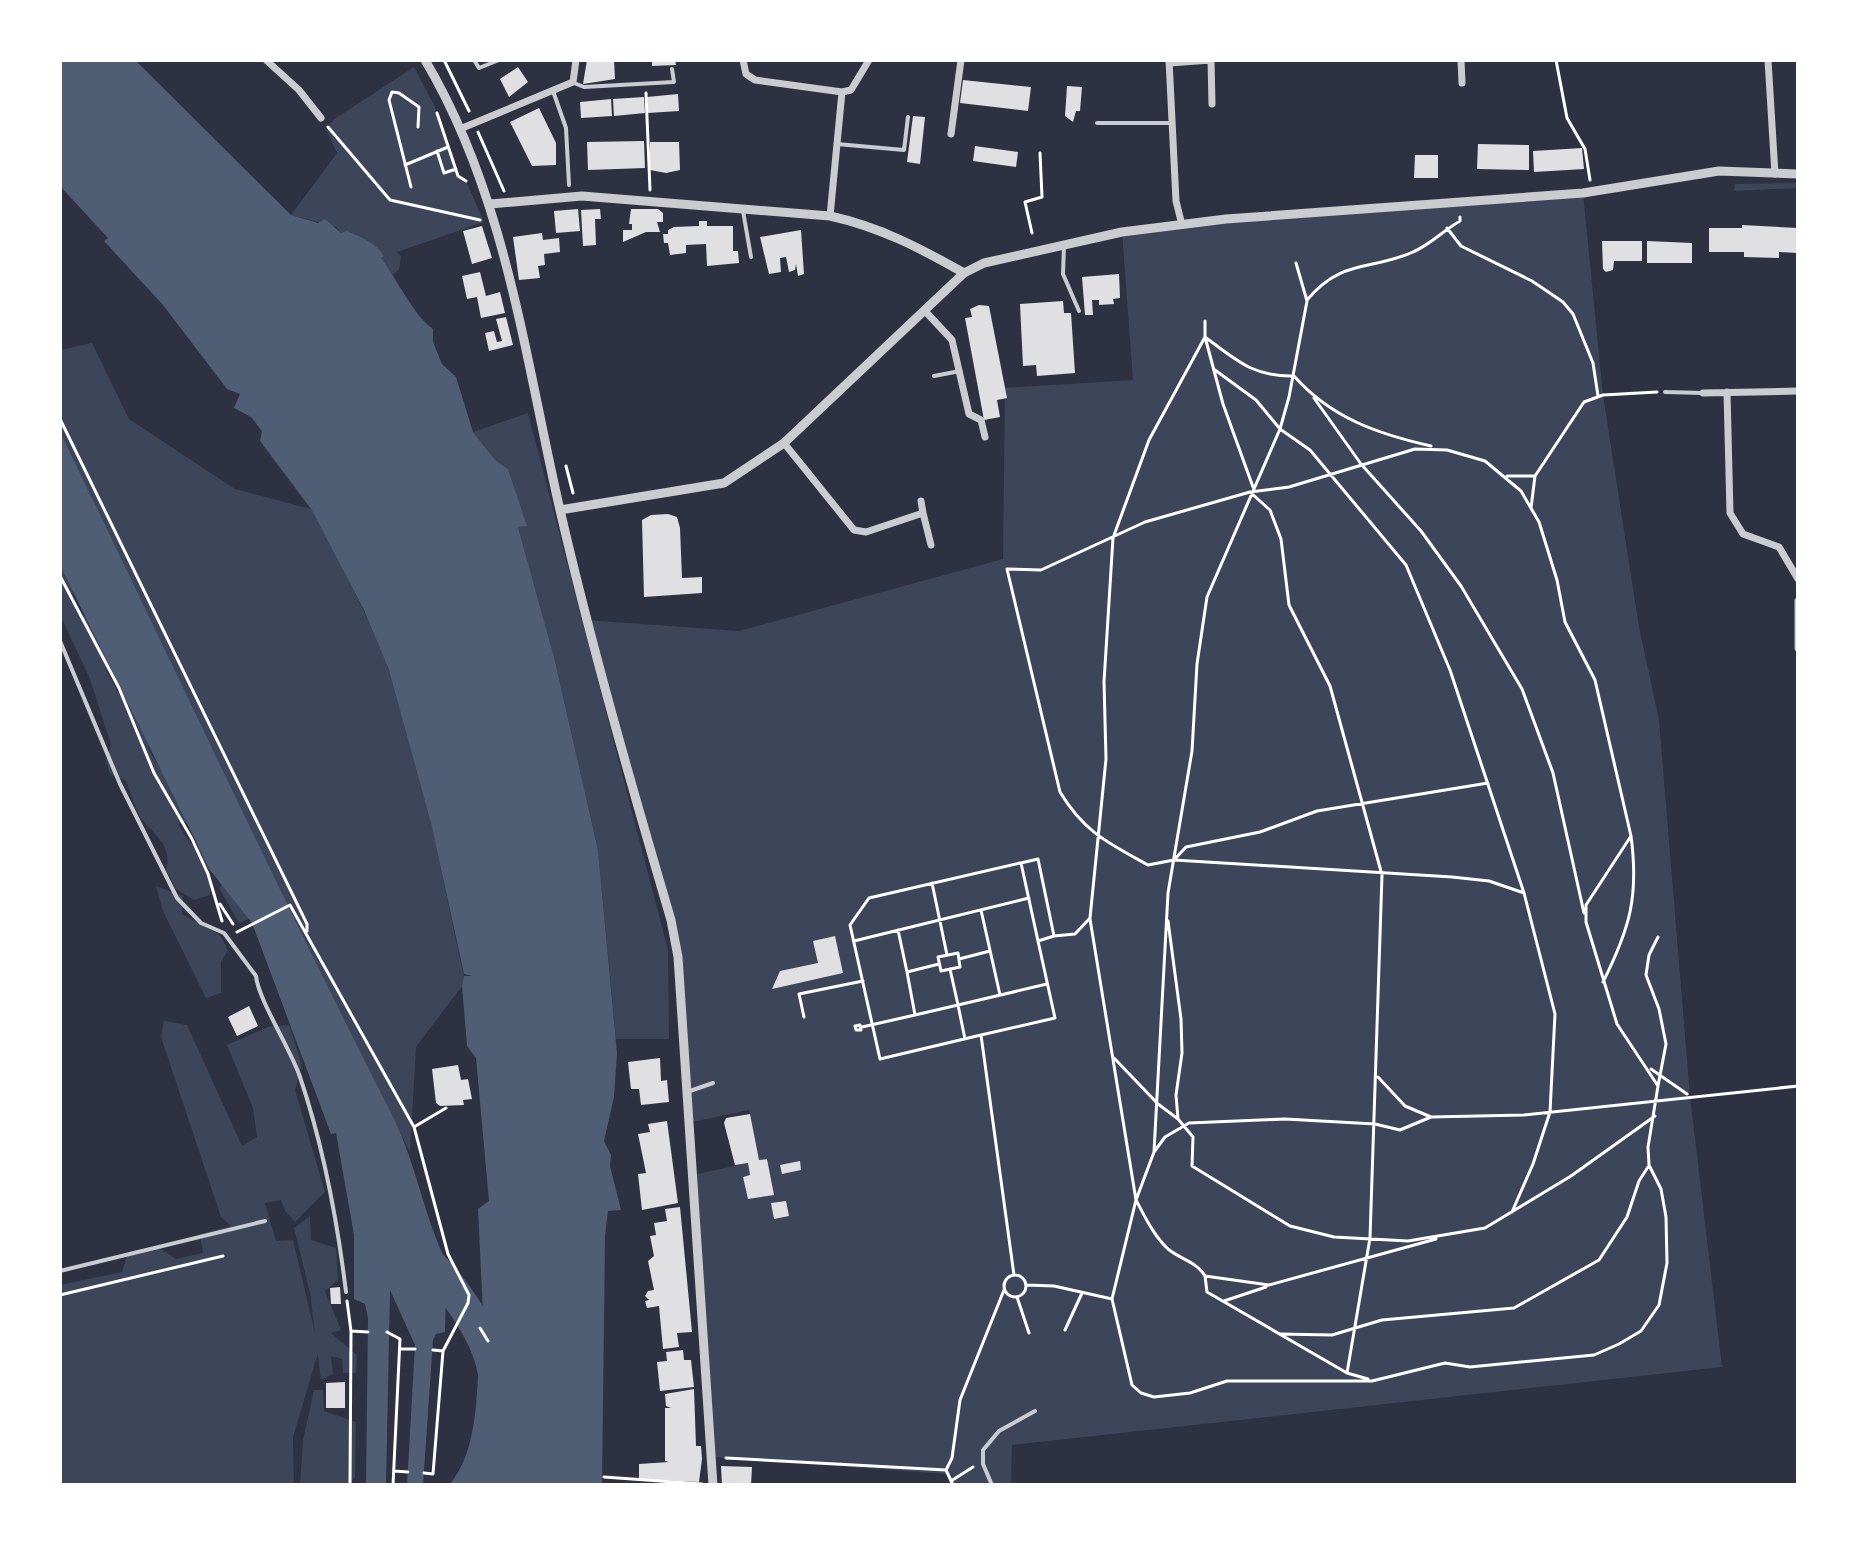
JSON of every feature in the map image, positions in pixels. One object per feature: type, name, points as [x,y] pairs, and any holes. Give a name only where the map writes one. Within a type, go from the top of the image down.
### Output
[{"type":"street","points":[[266,60],[299,90],[321,118]]},
{"type":"street","points":[[425,60],[460,129],[490,204],[560,510],[617,735],[671,920],[678,957],[713,1485]]},
{"type":"street","points":[[460,129],[573,82],[576,60]]},
{"type":"street","points":[[743,60],[746,74],[755,80],[842,92],[851,90],[869,60]]},
{"type":"street","points":[[951,134],[961,60]]},
{"type":"street","points":[[1182,225],[1176,201],[1175,122],[1169,61],[1211,60],[1212,104]]},
{"type":"street","points":[[1461,60],[1462,83]]},
{"type":"street","points":[[1768,60],[1775,174]]},
{"type":"street","points":[[830,216],[842,92]]},
{"type":"street","points":[[560,510],[724,483],[784,443],[964,273],[984,263],[1064,244],[1182,225],[1593,192],[1719,171],[1798,174]]},
{"type":"street","points":[[490,204],[569,196],[830,216],[868,225],[906,240],[964,273]]},
{"type":"street","points":[[925,311],[952,340],[969,414],[981,420],[985,437]]},
{"type":"street","points":[[1703,393],[1798,391]]},
{"type":"street","points":[[1727,392],[1730,513],[1743,534],[1779,547],[1798,579]]},
{"type":"street","points":[[784,443],[854,530],[866,532],[923,513]]},
{"type":"street","points":[[921,501],[931,545]]},
{"type":"street","points":[[1798,601],[1798,648]]},
{"type":"lane","points":[[474,60],[479,68],[499,60]]},
{"type":"lane","points":[[573,82],[584,87],[674,82],[672,69]]},
{"type":"lane","points":[[553,91],[566,128],[569,185]]},
{"type":"lane","points":[[837,144],[904,150],[908,117]]},
{"type":"lane","points":[[1097,123],[1175,122]]},
{"type":"lane","points":[[743,211],[751,257]]},
{"type":"lane","points":[[1064,244],[1063,274],[1073,290],[1079,311]]},
{"type":"lane","points":[[934,376],[960,371]]},
{"type":"lane","points":[[1665,392],[1703,393]]},
{"type":"lane","points":[[60,641],[120,784],[177,898],[201,923],[224,933],[256,976],[299,1074],[330,1184],[346,1292]]},
{"type":"lane","points":[[685,1093],[713,1083]]},
{"type":"lane","points":[[60,1271],[265,1221]]},
{"type":"lane","points":[[992,1485],[983,1461],[983,1450],[989,1439],[1035,1411]]},
{"type":"path","points":[[1556,60],[1567,118],[1585,149],[1593,192]]},
{"type":"path","points":[[645,84],[650,202]]},
{"type":"path","points":[[411,187],[389,100],[392,92],[419,107],[418,127]]},
{"type":"path","points":[[321,118],[390,200],[472,221],[483,220]]},
{"type":"path","points":[[405,165],[448,147]]},
{"type":"path","points":[[437,151],[444,173],[456,169]]},
{"type":"path","points":[[1032,233],[1025,202],[1042,197],[1040,153]]},
{"type":"path","points":[[1307,301],[1317,288],[1349,267],[1413,253],[1460,221],[1460,201]]},
{"type":"path","points":[[1447,228],[1461,246],[1532,281],[1563,302],[1573,314],[1593,363],[1598,396]]},
{"type":"path","points":[[1154,1152],[1167,911],[1192,751],[1197,664],[1207,597],[1250,492],[1280,429],[1294,376],[1307,301],[1296,263]]},
{"type":"path","points":[[1205,321],[1205,337],[1223,404],[1253,487]]},
{"type":"path","points":[[1205,337],[1245,367],[1269,377],[1294,376]]},
{"type":"path","points":[[1205,337],[1149,440],[1113,538],[1104,682],[1106,759],[1090,918],[1112,1056],[1136,1200],[1150,1226],[1169,1250],[1201,1269],[1207,1292],[1347,1373],[1372,1381]]},
{"type":"path","points":[[1215,370],[1256,400],[1280,429],[1310,450],[1406,565],[1450,670],[1524,893],[1555,1014],[1550,1112],[1533,1164],[1512,1212]]},
{"type":"path","points":[[1294,376],[1314,398],[1361,464],[1421,531],[1461,586],[1522,689],[1553,773],[1602,983],[1617,1024],[1658,1086]]},
{"type":"path","points":[[1531,508],[1535,476],[1584,402],[1598,396],[1665,392]]},
{"type":"path","points":[[1314,398],[1348,419],[1389,436],[1485,461],[1521,491],[1531,508],[1550,552],[1565,622],[1595,680],[1631,836],[1636,877],[1631,918],[1602,983]]},
{"type":"path","points":[[60,419],[301,909],[307,931]]},
{"type":"path","points":[[1447,450],[1415,449],[1289,487],[1250,492],[1145,522],[1041,570],[1007,569],[1060,792],[1076,819],[1097,837],[1148,865],[1174,860],[1489,881],[1524,893]]},
{"type":"path","points":[[1504,476],[1535,476]]},
{"type":"path","points":[[1250,492],[1270,510],[1281,539],[1289,605],[1330,686],[1382,875],[1378,1077],[1370,1238],[1347,1373]]},
{"type":"path","points":[[60,576],[119,688],[154,773],[192,839],[218,901],[237,932],[290,905],[414,1127],[448,1254],[469,1295],[468,1303],[443,1351],[433,1474],[424,1473]]},
{"type":"path","points":[[1174,860],[1186,847],[1260,832],[1317,811],[1361,801],[1423,795],[1488,783]]},
{"type":"path","points":[[1586,922],[1586,905],[1631,836]]},
{"type":"path","points":[[1021,863],[1055,1018],[880,1059],[850,925],[869,898],[1038,859],[1054,936]]},
{"type":"path","points":[[932,883],[947,955]]},
{"type":"path","points":[[854,941],[1029,898]]},
{"type":"path","points":[[218,901],[224,933]]},
{"type":"path","points":[[981,910],[1000,995]]},
{"type":"path","points":[[1167,911],[1181,1019],[1182,1053],[1176,1095],[1178,1119]]},
{"type":"path","points":[[1038,941],[1075,934],[1090,918]]},
{"type":"path","points":[[898,930],[915,1015]]},
{"type":"path","points":[[1658,937],[1649,955],[1646,975],[1659,1009],[1666,1044],[1658,1101],[1648,1147],[1649,1165],[1663,1203],[1667,1263],[1659,1305],[1641,1331],[1594,1355],[1470,1367],[1445,1363],[1372,1381],[1227,1381],[1172,1396],[1141,1393],[1132,1385],[1112,1299],[1136,1200],[1154,1152],[1165,1137],[1184,1125],[1285,1119],[1375,1124],[1400,1130],[1431,1117],[1550,1112],[1658,1101],[1690,1096],[1798,1086]]},
{"type":"path","points":[[959,959],[990,951]]},
{"type":"path","points":[[958,953],[960,967],[941,971],[938,957],[947,955],[958,953]]},
{"type":"path","points":[[907,972],[939,964]]},
{"type":"path","points":[[950,969],[965,1039]]},
{"type":"path","points":[[804,1017],[799,994],[863,981]]},
{"type":"path","points":[[862,1027],[1047,984]]},
{"type":"path","points":[[981,1035],[1014,1275]]},
{"type":"path","points":[[1112,1056],[1193,1137],[1192,1166],[1239,1198],[1290,1226],[1334,1237],[1408,1241],[1448,1236]]},
{"type":"path","points":[[1640,1058],[1661,1078],[1690,1096]]},
{"type":"path","points":[[1378,1077],[1405,1106],[1431,1117]]},
{"type":"path","points":[[414,1127],[446,1108]]},
{"type":"path","points":[[1224,1301],[1269,1285],[1485,1228],[1571,1176],[1655,1116]]},
{"type":"path","points":[[1280,1334],[1332,1335],[1354,1331],[1382,1320],[1514,1308],[1599,1260],[1627,1217],[1639,1181],[1649,1165]]},
{"type":"path","points":[[60,1295],[223,1256]]},
{"type":"path","points":[[1014,1275],[1022,1277],[1026,1285]]},
{"type":"path","points":[[946,1470],[952,1458],[960,1400],[1004,1290],[1004,1283],[1014,1275]]},
{"type":"path","points":[[1205,1276],[1269,1285]]},
{"type":"path","points":[[1026,1285],[1054,1286],[1112,1299]]},
{"type":"path","points":[[1017,1297],[1026,1285]]},
{"type":"path","points":[[1004,1290],[1017,1297],[1026,1315],[1029,1333]]},
{"type":"path","points":[[346,1292],[351,1331],[350,1485]]},
{"type":"path","points":[[1065,1330],[1082,1293]]},
{"type":"path","points":[[480,1328],[488,1341]]},
{"type":"path","points":[[351,1331],[368,1332]]},
{"type":"path","points":[[387,1332],[400,1339],[393,1485]]},
{"type":"path","points":[[400,1349],[415,1349]]},
{"type":"path","points":[[433,1350],[443,1351]]},
{"type":"path","points":[[713,1457],[946,1470]]},
{"type":"path","points":[[946,1470],[952,1483],[983,1461]]},
{"type":"path","points":[[394,1471],[408,1472]]},
{"type":"path","points":[[604,1477],[713,1485]]},
{"type":"shaded area","points":[[60,60],[135,60],[291,215],[318,223],[325,219],[341,233],[347,231],[377,247],[413,307],[433,329],[433,342],[442,364],[456,377],[473,432],[495,460],[508,469],[527,526],[518,527],[554,657],[598,850],[617,1053],[614,1097],[604,1141],[611,1155],[610,1166],[621,1210],[608,1211],[605,1236],[602,1485],[449,1485],[466,1454],[475,1417],[480,1343],[475,1331],[488,1323],[483,1313],[478,1209],[489,1201],[476,1058],[467,1046],[462,985],[464,976],[473,976],[464,974],[431,823],[389,670],[364,610],[311,509],[260,441],[262,431],[251,417],[234,408],[240,394],[227,389],[163,305],[104,241],[108,238],[60,186]]},
{"type":"shaded area","points":[[414,67],[434,105],[458,176],[465,179],[484,222],[397,252],[401,256],[399,270],[380,285],[336,227],[291,215],[337,153],[326,129],[333,120]]},
{"type":"shaded area","points":[[1798,183],[1798,188],[1734,191],[1735,184]]},
{"type":"shaded area","points":[[1583,193],[1603,395],[1639,627],[1659,720],[1690,1096],[1722,1367],[1012,1445],[1011,1485],[952,1485],[946,1474],[713,1457],[693,1175],[748,1163],[750,1175],[744,1177],[748,1199],[773,1194],[767,1160],[759,1160],[749,1110],[688,1123],[678,957],[586,620],[739,631],[1003,559],[1005,388],[1133,380],[1122,232]]},
{"type":"shaded area","points":[[92,343],[129,419],[235,489],[311,509],[380,648],[401,705],[422,782],[464,976],[462,986],[416,1047],[410,1152],[279,893],[60,432],[60,350]]},
{"type":"shaded area","points":[[528,413],[668,950],[669,1039],[616,1039],[598,850],[554,657],[518,527],[526,526],[508,469],[495,460],[473,432]]},
{"type":"shaded area","points":[[60,432],[393,1117],[439,1244],[459,1284],[446,1290],[445,1332],[436,1334],[433,1340],[423,1485],[407,1485],[415,1345],[390,1290],[386,1485],[366,1485],[368,1318],[365,1304],[354,1299],[354,1235],[336,1133],[331,1134],[252,923],[210,870],[60,565]]},
{"type":"shaded area","points":[[60,541],[78,570],[72,598],[83,616],[100,614],[120,649],[105,668],[118,692],[134,686],[151,723],[148,748],[191,822],[178,824],[190,843],[210,851],[210,895],[194,900],[176,889],[166,870],[167,855],[162,843],[141,818],[126,781],[110,774],[106,761],[111,745],[90,679],[60,615]]},
{"type":"shaded area","points":[[227,879],[257,915],[239,923],[219,888]]},
{"type":"shaded area","points":[[156,886],[183,896],[182,914],[220,935],[228,950],[221,962],[221,993],[206,998],[163,911]]},
{"type":"shaded area","points":[[164,1021],[187,1025],[242,1146],[257,1137],[253,1108],[227,1045],[268,1027],[289,1025],[302,1065],[295,1090],[325,1192],[295,1222],[285,1211],[281,1200],[265,1203],[276,1241],[293,1240],[319,1350],[293,1437],[294,1485],[60,1485],[60,1285],[122,1272],[128,1252],[157,1246],[176,1259],[203,1253],[200,1234],[231,1226],[221,1217],[161,1037]]},
{"type":"shaded area","points":[[310,1216],[311,1240],[336,1248],[338,1280],[325,1291],[341,1330],[331,1333],[357,1355],[356,1373],[343,1373],[342,1359],[331,1356],[333,1374],[321,1380],[310,1293],[294,1228]]},
{"type":"shaded area","points":[[314,1390],[323,1390],[324,1411],[356,1422],[355,1477],[349,1485],[300,1485],[303,1440]]},
{"type":"building","points":[[587,60],[614,60],[615,79],[583,84]]},
{"type":"building","points":[[652,60],[675,60],[676,65],[652,66]]},
{"type":"building","points":[[518,67],[528,82],[509,97],[500,79]]},
{"type":"building","points":[[963,80],[1031,87],[1028,111],[960,103]]},
{"type":"building","points":[[1067,86],[1082,87],[1080,111],[1076,111],[1073,122],[1065,116]]},
{"type":"building","points":[[678,94],[679,111],[648,113],[647,97]]},
{"type":"building","points":[[644,97],[645,113],[614,116],[613,99]]},
{"type":"building","points":[[611,99],[612,116],[581,118],[580,102]]},
{"type":"building","points":[[539,108],[556,143],[556,165],[532,166],[510,122]]},
{"type":"building","points":[[913,116],[925,117],[920,164],[907,162]]},
{"type":"building","points":[[644,141],[645,168],[588,170],[587,142]]},
{"type":"building","points":[[650,142],[679,142],[680,170],[666,173],[650,170]]},
{"type":"building","points":[[1478,144],[1529,145],[1529,170],[1477,169]]},
{"type":"building","points":[[975,146],[1018,152],[1016,167],[973,161]]},
{"type":"building","points":[[1582,148],[1584,169],[1534,172],[1533,151]]},
{"type":"building","points":[[1415,155],[1438,155],[1438,178],[1414,178]]},
{"type":"building","points":[[578,209],[580,231],[556,233],[554,211]]},
{"type":"building","points":[[600,209],[601,219],[595,219],[596,245],[583,246],[581,210]]},
{"type":"building","points":[[631,209],[658,209],[663,213],[663,222],[657,222],[660,232],[646,232],[623,242],[623,230],[632,230],[632,224],[629,224]]},
{"type":"building","points":[[699,221],[707,221],[707,226],[733,226],[733,251],[738,251],[739,263],[707,266],[706,244],[686,245],[686,253],[670,255],[663,234],[668,234],[668,230],[674,227],[699,226]]},
{"type":"building","points":[[1742,225],[1798,228],[1798,253],[1779,252],[1779,258],[1744,257],[1744,252],[1709,252],[1709,228],[1742,228]]},
{"type":"building","points":[[482,226],[492,258],[472,264],[463,231]]},
{"type":"building","points":[[801,230],[804,274],[798,276],[796,264],[795,270],[789,272],[786,257],[780,258],[781,272],[769,274],[760,237]]},
{"type":"building","points":[[542,233],[543,240],[559,238],[560,252],[544,254],[545,265],[538,266],[540,278],[519,280],[513,237]]},
{"type":"building","points":[[1602,241],[1642,241],[1642,261],[1614,261],[1613,270],[1606,272],[1603,269]]},
{"type":"building","points":[[1647,241],[1692,243],[1692,263],[1647,263]]},
{"type":"building","points":[[480,272],[486,296],[500,292],[505,313],[481,318],[477,297],[467,299],[462,276]]},
{"type":"building","points":[[1119,274],[1120,298],[1113,299],[1114,304],[1099,305],[1099,300],[1092,300],[1093,315],[1085,315],[1082,277]]},
{"type":"building","points":[[1063,301],[1064,313],[1071,313],[1075,373],[1037,376],[1036,365],[1023,366],[1020,304]]},
{"type":"building","points":[[979,305],[989,306],[1007,398],[997,400],[1000,417],[984,420],[965,318],[972,317],[970,309]]},
{"type":"building","points":[[506,317],[513,345],[489,351],[485,333],[494,331],[497,342],[502,341],[496,319]]},
{"type":"building","points":[[651,515],[677,517],[680,528],[682,578],[702,577],[702,593],[644,597],[642,520]]},
{"type":"building","points":[[835,936],[843,973],[772,989],[780,971],[818,963],[813,941]]},
{"type":"building","points":[[249,1006],[258,1026],[237,1036],[228,1017]]},
{"type":"building","points":[[660,1058],[661,1081],[667,1080],[669,1102],[641,1105],[639,1089],[631,1089],[628,1062]]},
{"type":"building","points":[[458,1065],[461,1080],[468,1079],[472,1099],[463,1100],[464,1105],[440,1106],[436,1103],[432,1069]]},
{"type":"building","points":[[750,1114],[759,1160],[767,1159],[774,1195],[748,1199],[743,1177],[750,1175],[748,1163],[735,1165],[724,1123],[726,1118]]},
{"type":"building","points":[[667,1121],[678,1203],[642,1210],[638,1174],[646,1173],[638,1134],[650,1132],[648,1124]]},
{"type":"building","points":[[800,1161],[801,1170],[782,1174],[780,1165]]},
{"type":"building","points":[[786,1201],[789,1216],[774,1219],[771,1203]]},
{"type":"building","points":[[680,1207],[692,1332],[677,1333],[679,1347],[663,1349],[659,1306],[647,1308],[645,1301],[649,1300],[645,1296],[648,1291],[654,1290],[648,1261],[654,1256],[650,1236],[656,1235],[654,1223],[667,1221],[665,1209]]},
{"type":"building","points":[[340,1287],[341,1304],[331,1304],[330,1288]]},
{"type":"building","points":[[683,1350],[684,1360],[691,1360],[694,1387],[660,1391],[657,1362],[667,1361],[666,1352]]},
{"type":"building","points":[[345,1382],[345,1408],[326,1408],[326,1383]]},
{"type":"building","points":[[694,1389],[696,1446],[701,1446],[702,1459],[699,1482],[639,1479],[639,1464],[669,1462],[665,1461],[665,1408],[671,1408],[666,1406],[665,1394]]},
{"type":"building","points":[[721,1466],[752,1467],[751,1485],[722,1485]]},
{"type":"waterway","points":[[423,1258],[466,1309],[483,1340],[493,1369]]}]
